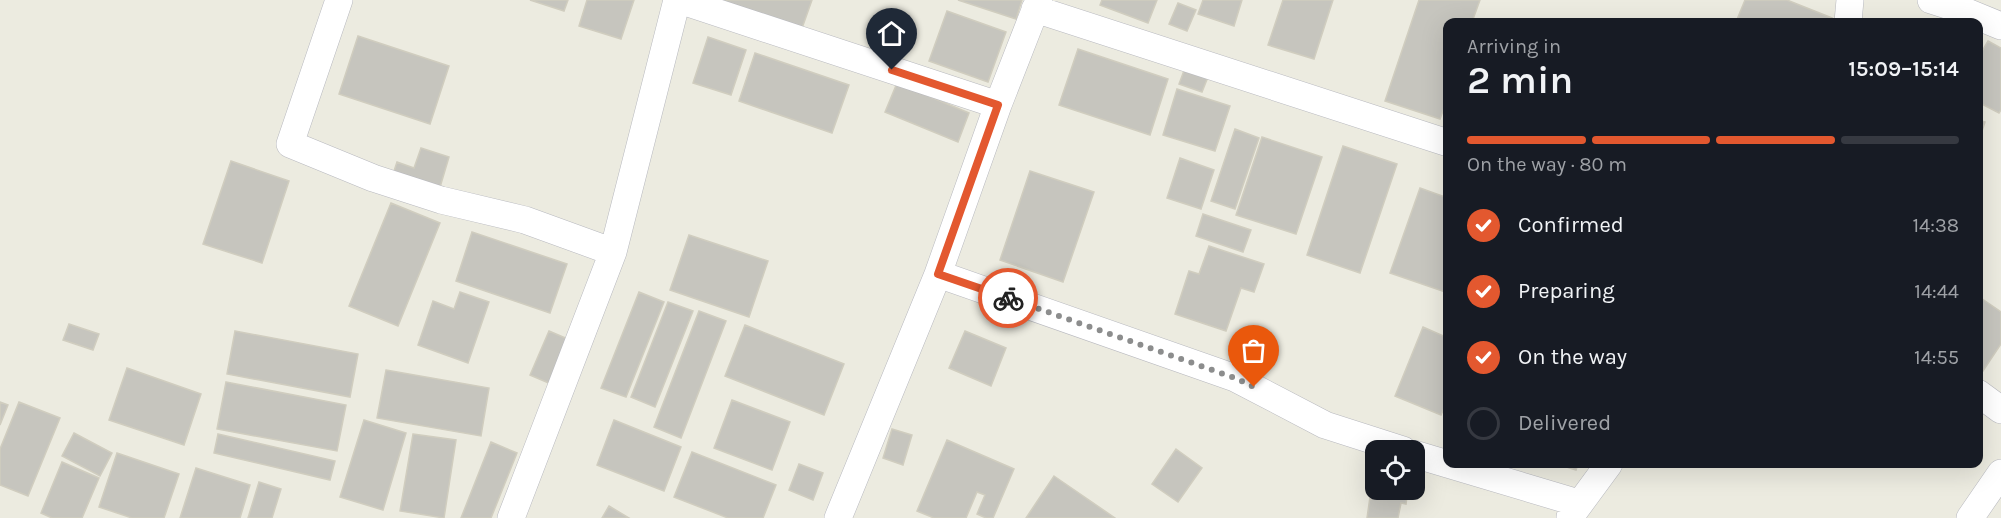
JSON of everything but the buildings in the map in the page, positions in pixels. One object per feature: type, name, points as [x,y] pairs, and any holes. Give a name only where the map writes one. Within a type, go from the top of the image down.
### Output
[{"type":"street","points":[[339,0],[290,144],[373,178],[441,200],[525,220],[613,252]]},
{"type":"street","points":[[511,518],[613,252],[678,0],[998,105]]},
{"type":"street","points":[[1848,18],[1850,0]]},
{"type":"street","points":[[1931,0],[1982,18]]},
{"type":"street","points":[[838,518],[938,274],[998,105],[1037,5],[1443,141]]},
{"type":"street","points":[[1983,19],[2001,26]]},
{"type":"street","points":[[938,274],[1235,378],[1325,425],[1372,440]]},
{"type":"street","points":[[1983,397],[2001,410]]},
{"type":"street","points":[[1425,458],[1443,464]]},
{"type":"street","points":[[1453,468],[1574,511],[1607,468]]},
{"type":"street","points":[[1970,518],[2001,473]]},
{"type":"way so far","points":[[1008,298],[1235,378],[1254,387]]},
{"type":"route","points":[[892,70],[998,105],[938,274],[1008,298]]}]
